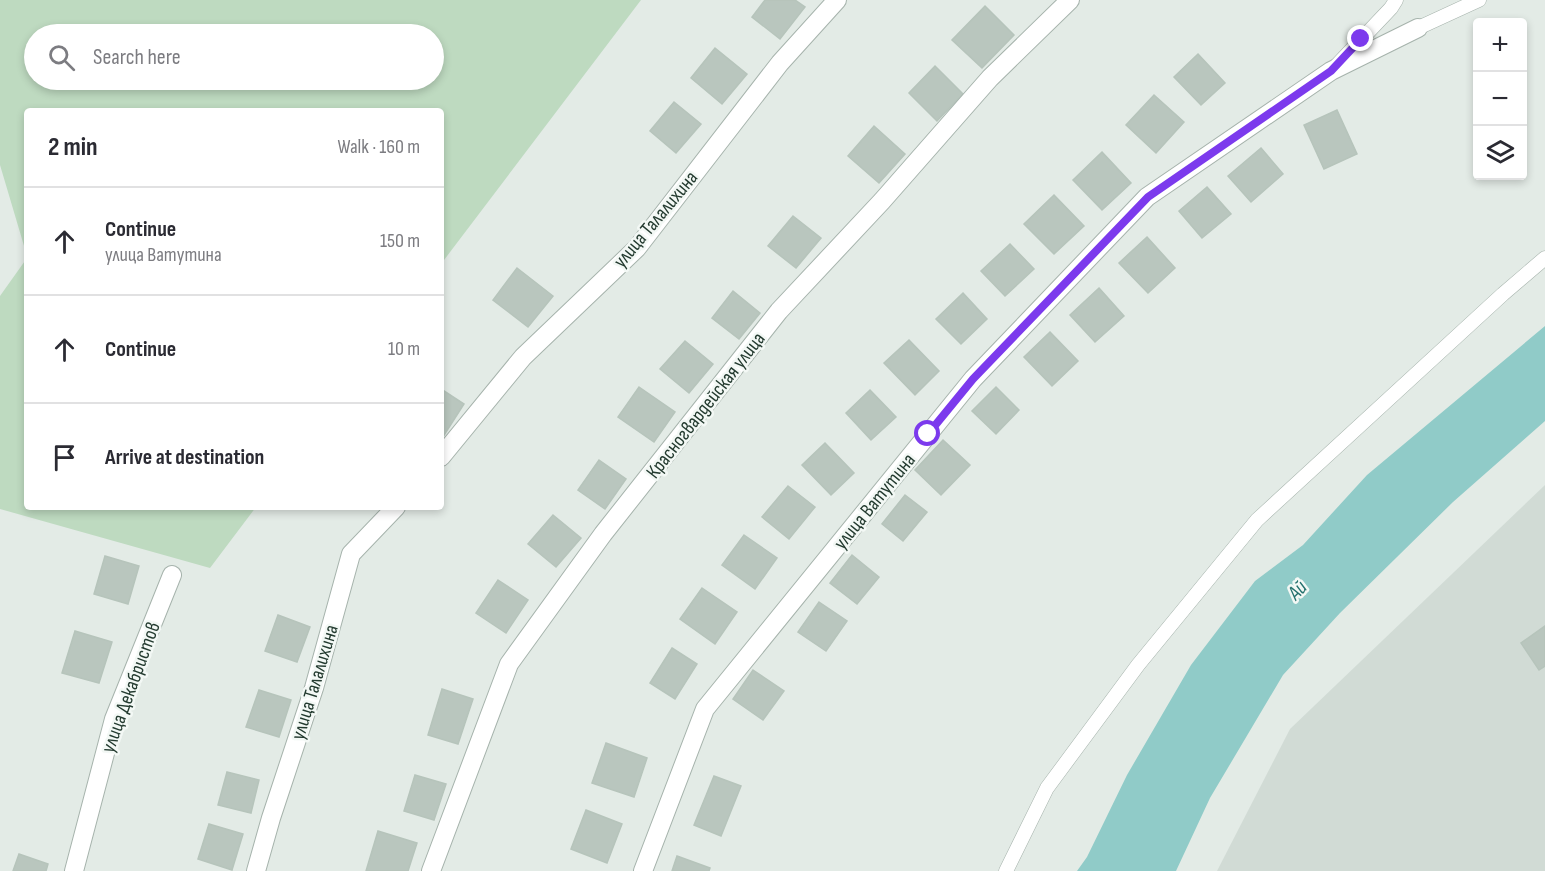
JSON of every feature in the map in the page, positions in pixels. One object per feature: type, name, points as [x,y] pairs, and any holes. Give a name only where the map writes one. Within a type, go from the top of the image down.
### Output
[{"type":"street","name":"улица Талалихина","points":[[444,454],[523,357],[637,248],[780,63],[837,0]]},
{"type":"street","name":"Красногвардейская улица","points":[[431,871],[509,664],[603,534],[779,311],[882,201],[990,78],[1070,0]]},
{"type":"street","name":"улица Ватутина","points":[[643,871],[705,709],[973,379],[1148,197],[1331,71],[1418,28]]},
{"type":"street","name":"улица Талалихина","points":[[256,871],[314,688],[351,554],[393,510]]},
{"type":"street","name":"улица Декабристов","points":[[74,871],[114,719],[172,575]]},
{"type":"lane","points":[[1331,71],[1396,0]]},
{"type":"lane","points":[[1418,28],[1454,5],[1479,0]]},
{"type":"lane","points":[[1006,871],[1047,789],[1138,665],[1257,520],[1545,258]]},
{"type":"shaded area","points":[[1545,485],[1545,871],[1217,871],[1290,729]]},
{"type":"green space","points":[[0,0],[641,0],[444,260],[444,108],[24,108],[24,246],[0,165]]},
{"type":"green space","points":[[24,262],[24,510],[254,510],[210,568],[0,509],[0,296]]},
{"type":"water","name":"Ай","points":[[1545,326],[1545,421],[1453,502],[1340,613],[1283,675],[1210,798],[1176,871],[1077,871],[1087,857],[1127,775],[1191,665],[1255,581],[1303,545],[1367,475]]},
{"type":"building","points":[[765,0],[795,0],[805,7],[780,39],[752,17]]},
{"type":"building","points":[[985,6],[1014,35],[982,68],[952,40]]},
{"type":"building","points":[[715,48],[747,74],[722,104],[691,78]]},
{"type":"building","points":[[1198,54],[1225,83],[1201,105],[1174,77]]},
{"type":"building","points":[[935,66],[963,94],[937,121],[909,93]]},
{"type":"building","points":[[1154,95],[1184,122],[1156,153],[1126,125]]},
{"type":"building","points":[[674,102],[701,124],[676,153],[650,131]]},
{"type":"building","points":[[1337,110],[1357,154],[1324,169],[1304,125]]},
{"type":"building","points":[[874,126],[905,154],[879,183],[848,156]]},
{"type":"building","points":[[1261,148],[1283,174],[1251,202],[1228,176]]},
{"type":"building","points":[[1102,152],[1131,183],[1102,210],[1073,180]]},
{"type":"building","points":[[1207,187],[1231,214],[1202,238],[1179,211]]},
{"type":"building","points":[[1054,195],[1084,226],[1054,254],[1024,224]]},
{"type":"building","points":[[793,216],[821,238],[796,268],[768,246]]},
{"type":"building","points":[[1147,237],[1175,268],[1148,293],[1119,263]]},
{"type":"building","points":[[1010,244],[1034,269],[1005,296],[981,271]]},
{"type":"building","points":[[517,268],[553,296],[528,327],[493,300]]},
{"type":"building","points":[[1099,288],[1124,316],[1095,342],[1070,315]]},
{"type":"building","points":[[733,291],[760,313],[739,339],[712,318]]},
{"type":"building","points":[[963,293],[987,319],[961,344],[936,319]]},
{"type":"building","points":[[1050,332],[1078,361],[1052,386],[1024,357]]},
{"type":"building","points":[[909,340],[939,371],[915,395],[884,363]]},
{"type":"building","points":[[685,341],[713,364],[689,393],[660,369]]},
{"type":"building","points":[[639,387],[675,412],[654,442],[618,417]]},
{"type":"building","points":[[996,387],[1019,410],[996,434],[972,411]]},
{"type":"building","points":[[870,390],[896,417],[871,440],[846,413]]},
{"type":"building","points":[[444,391],[464,404],[444,435]]},
{"type":"building","points":[[943,440],[970,465],[941,495],[915,470]]},
{"type":"building","points":[[825,443],[854,473],[831,495],[802,465]]},
{"type":"building","points":[[599,460],[626,479],[605,509],[578,490]]},
{"type":"building","points":[[788,486],[815,507],[789,539],[762,517]]},
{"type":"building","points":[[905,495],[927,512],[903,541],[882,524]]},
{"type":"building","points":[[553,515],[581,538],[556,567],[528,544]]},
{"type":"building","points":[[744,535],[777,558],[755,589],[722,565]]},
{"type":"building","points":[[852,555],[879,577],[857,604],[830,583]]},
{"type":"building","points":[[105,556],[139,566],[128,604],[94,594]]},
{"type":"building","points":[[498,580],[528,600],[506,633],[476,613]]},
{"type":"building","points":[[702,588],[737,612],[715,644],[680,619]]},
{"type":"building","points":[[819,602],[847,621],[826,651],[798,632]]},
{"type":"building","points":[[278,615],[310,627],[297,662],[265,651]]},
{"type":"building","points":[[1545,626],[1545,666],[1539,670],[1521,643]]},
{"type":"building","points":[[75,631],[112,642],[99,683],[62,673]]},
{"type":"building","points":[[672,648],[697,664],[675,699],[650,683]]},
{"type":"building","points":[[753,670],[784,691],[763,720],[733,699]]},
{"type":"building","points":[[442,689],[473,699],[458,744],[428,735]]},
{"type":"building","points":[[259,690],[291,700],[279,737],[246,727]]},
{"type":"building","points":[[606,743],[647,758],[634,797],[592,783]]},
{"type":"building","points":[[227,772],[259,780],[251,813],[218,805]]},
{"type":"building","points":[[415,775],[446,784],[434,820],[404,811]]},
{"type":"building","points":[[714,776],[741,786],[721,836],[694,825]]},
{"type":"building","points":[[586,810],[622,824],[607,863],[571,849]]},
{"type":"building","points":[[209,824],[243,834],[232,870],[198,859]]},
{"type":"building","points":[[378,831],[417,843],[408,871],[366,871]]},
{"type":"building","points":[[19,854],[48,864],[46,871],[13,871]]},
{"type":"building","points":[[677,856],[710,868],[709,871],[672,871]]},
{"type":"route","points":[[928,434],[973,379],[1148,197],[1331,71],[1361,39]]}]
